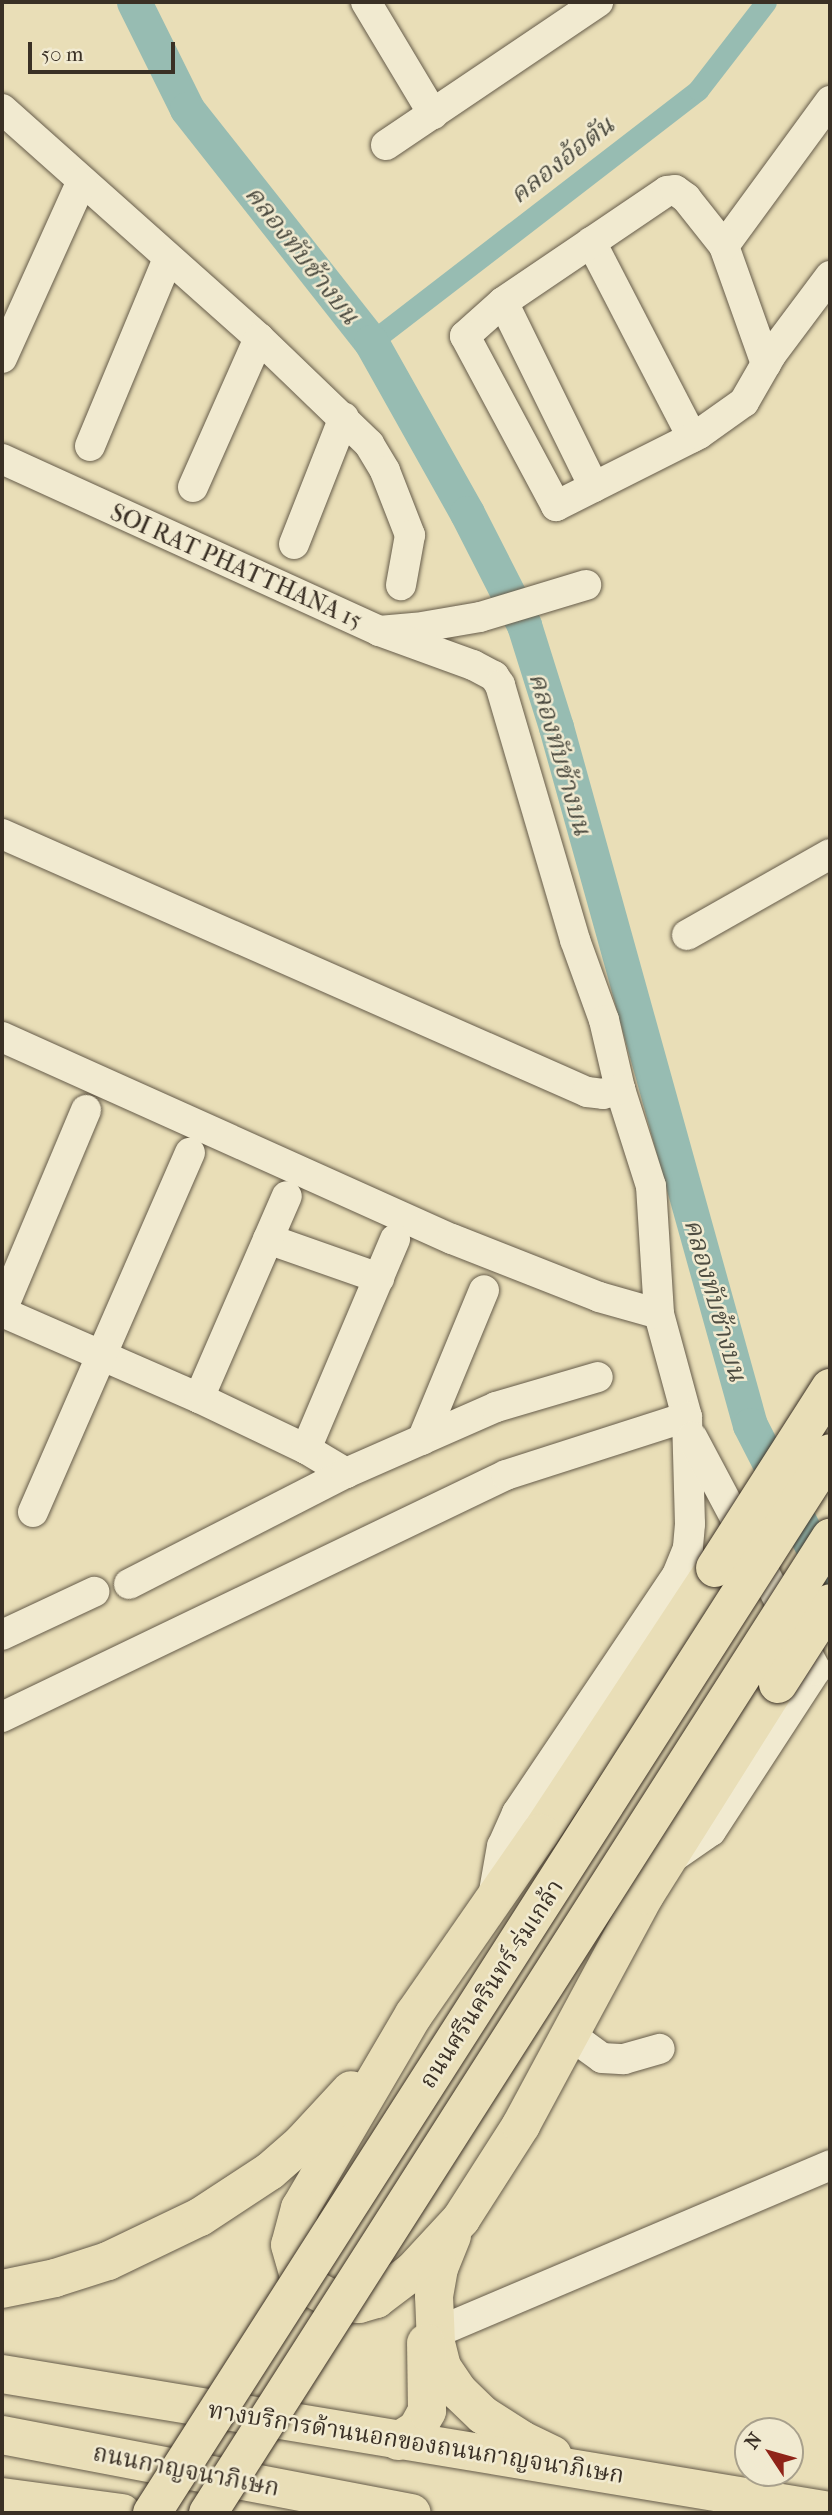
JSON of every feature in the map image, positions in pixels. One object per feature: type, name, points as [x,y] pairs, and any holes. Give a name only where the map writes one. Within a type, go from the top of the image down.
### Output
[{"type":"main road","points":[[5,2291],[108,2261],[201,2217],[270,2171],[302,2143],[338,2105],[414,2014],[491,1906],[529,1823],[715,1568],[830,1388]]},
{"type":"main road","name":"ถนนศรีนครินทร์-ร่มเกล้า","points":[[152,2513],[830,1453]]},
{"type":"main road","name":"ถนนศรีนครินทร์-ร่มเกล้า","points":[[208,2513],[830,1538]]},
{"type":"main road","points":[[398,2441],[417,2429],[426,2411],[426,2343],[435,2314],[444,2254],[461,2219],[508,2149],[663,1864],[830,1603]]},
{"type":"main road","points":[[414,2014],[300,2208],[290,2245],[293,2261],[299,2276],[324,2297],[359,2304],[376,2299],[395,2287],[461,2219]]},
{"type":"main road","points":[[435,2314],[442,2367],[470,2403],[522,2440],[590,2472]]},
{"type":"main road","name":"ทางบริการด้านนอกของถนนกาญจนาภิเษก","points":[[2,2374],[590,2472],[734,2484]]},
{"type":"main road","name":"ถนนกาญจนาภิเษก","points":[[2,2435],[412,2513]]},
{"type":"main road","name":"ทางบริการด้านนอกของถนนกาญจนาภิเษก","points":[[764,2487],[830,2511]]},
{"type":"main road","points":[[2,2497],[122,2513]]},
{"type":"street","points":[[366,2],[433,114]]},
{"type":"street","points":[[386,145],[598,2]]},
{"type":"street","points":[[724,246],[830,101]]},
{"type":"street","points":[[2,109],[81,183],[259,338],[344,416],[369,444],[404,514],[410,535],[401,585]]},
{"type":"street","points":[[2,358],[81,183]]},
{"type":"street","points":[[766,364],[724,246],[686,198],[675,190],[662,193],[503,302],[465,336],[556,506],[692,437],[744,402],[766,364],[830,276]]},
{"type":"street","points":[[591,242],[692,437]]},
{"type":"street","points":[[90,446],[168,259]]},
{"type":"street","points":[[503,302],[594,487]]},
{"type":"street","points":[[193,487],[259,338]]},
{"type":"street","points":[[294,544],[344,416]]},
{"type":"street","name":"SOI RAT PHATTHANA 15","points":[[2,459],[379,631],[416,628],[480,617],[586,585]]},
{"type":"street","points":[[379,631],[473,665],[494,676],[500,685],[575,940],[604,1020],[620,1089],[651,1186],[659,1314],[688,1424],[816,1670],[711,1831],[663,1864]]},
{"type":"street","points":[[2,834],[587,1091],[603,1094],[620,1089]]},
{"type":"street","points":[[687,935],[830,854]]},
{"type":"street","points":[[2,1037],[452,1239],[599,1297],[659,1314]]},
{"type":"street","points":[[86,1110],[2,1311],[199,1398],[306,1449],[346,1473]]},
{"type":"street","points":[[33,1512],[190,1153]]},
{"type":"street","points":[[199,1398],[287,1196]]},
{"type":"street","points":[[306,1449],[395,1238]]},
{"type":"street","points":[[268,1239],[379,1278]]},
{"type":"street","points":[[422,1440],[484,1290]]},
{"type":"street","points":[[129,1584],[346,1473],[496,1407],[598,1377]]},
{"type":"street","points":[[2,1717],[506,1475],[688,1424]]},
{"type":"street","points":[[529,1823],[677,1575],[688,1548],[688,1424]]},
{"type":"street","points":[[2,1635],[94,1592]]},
{"type":"street","points":[[569,2034],[602,2058],[624,2059],[660,2049]]},
{"type":"street","points":[[435,2314],[830,2165]]},
{"type":"waterway","name":"คลองทับช้างบน","points":[[134,2],[187,109],[371,342],[467,513],[524,625],[556,727],[750,1425],[830,1581]]},
{"type":"waterway","name":"คลองอ้อตัน","points":[[371,342],[698,90],[766,2]]}]
